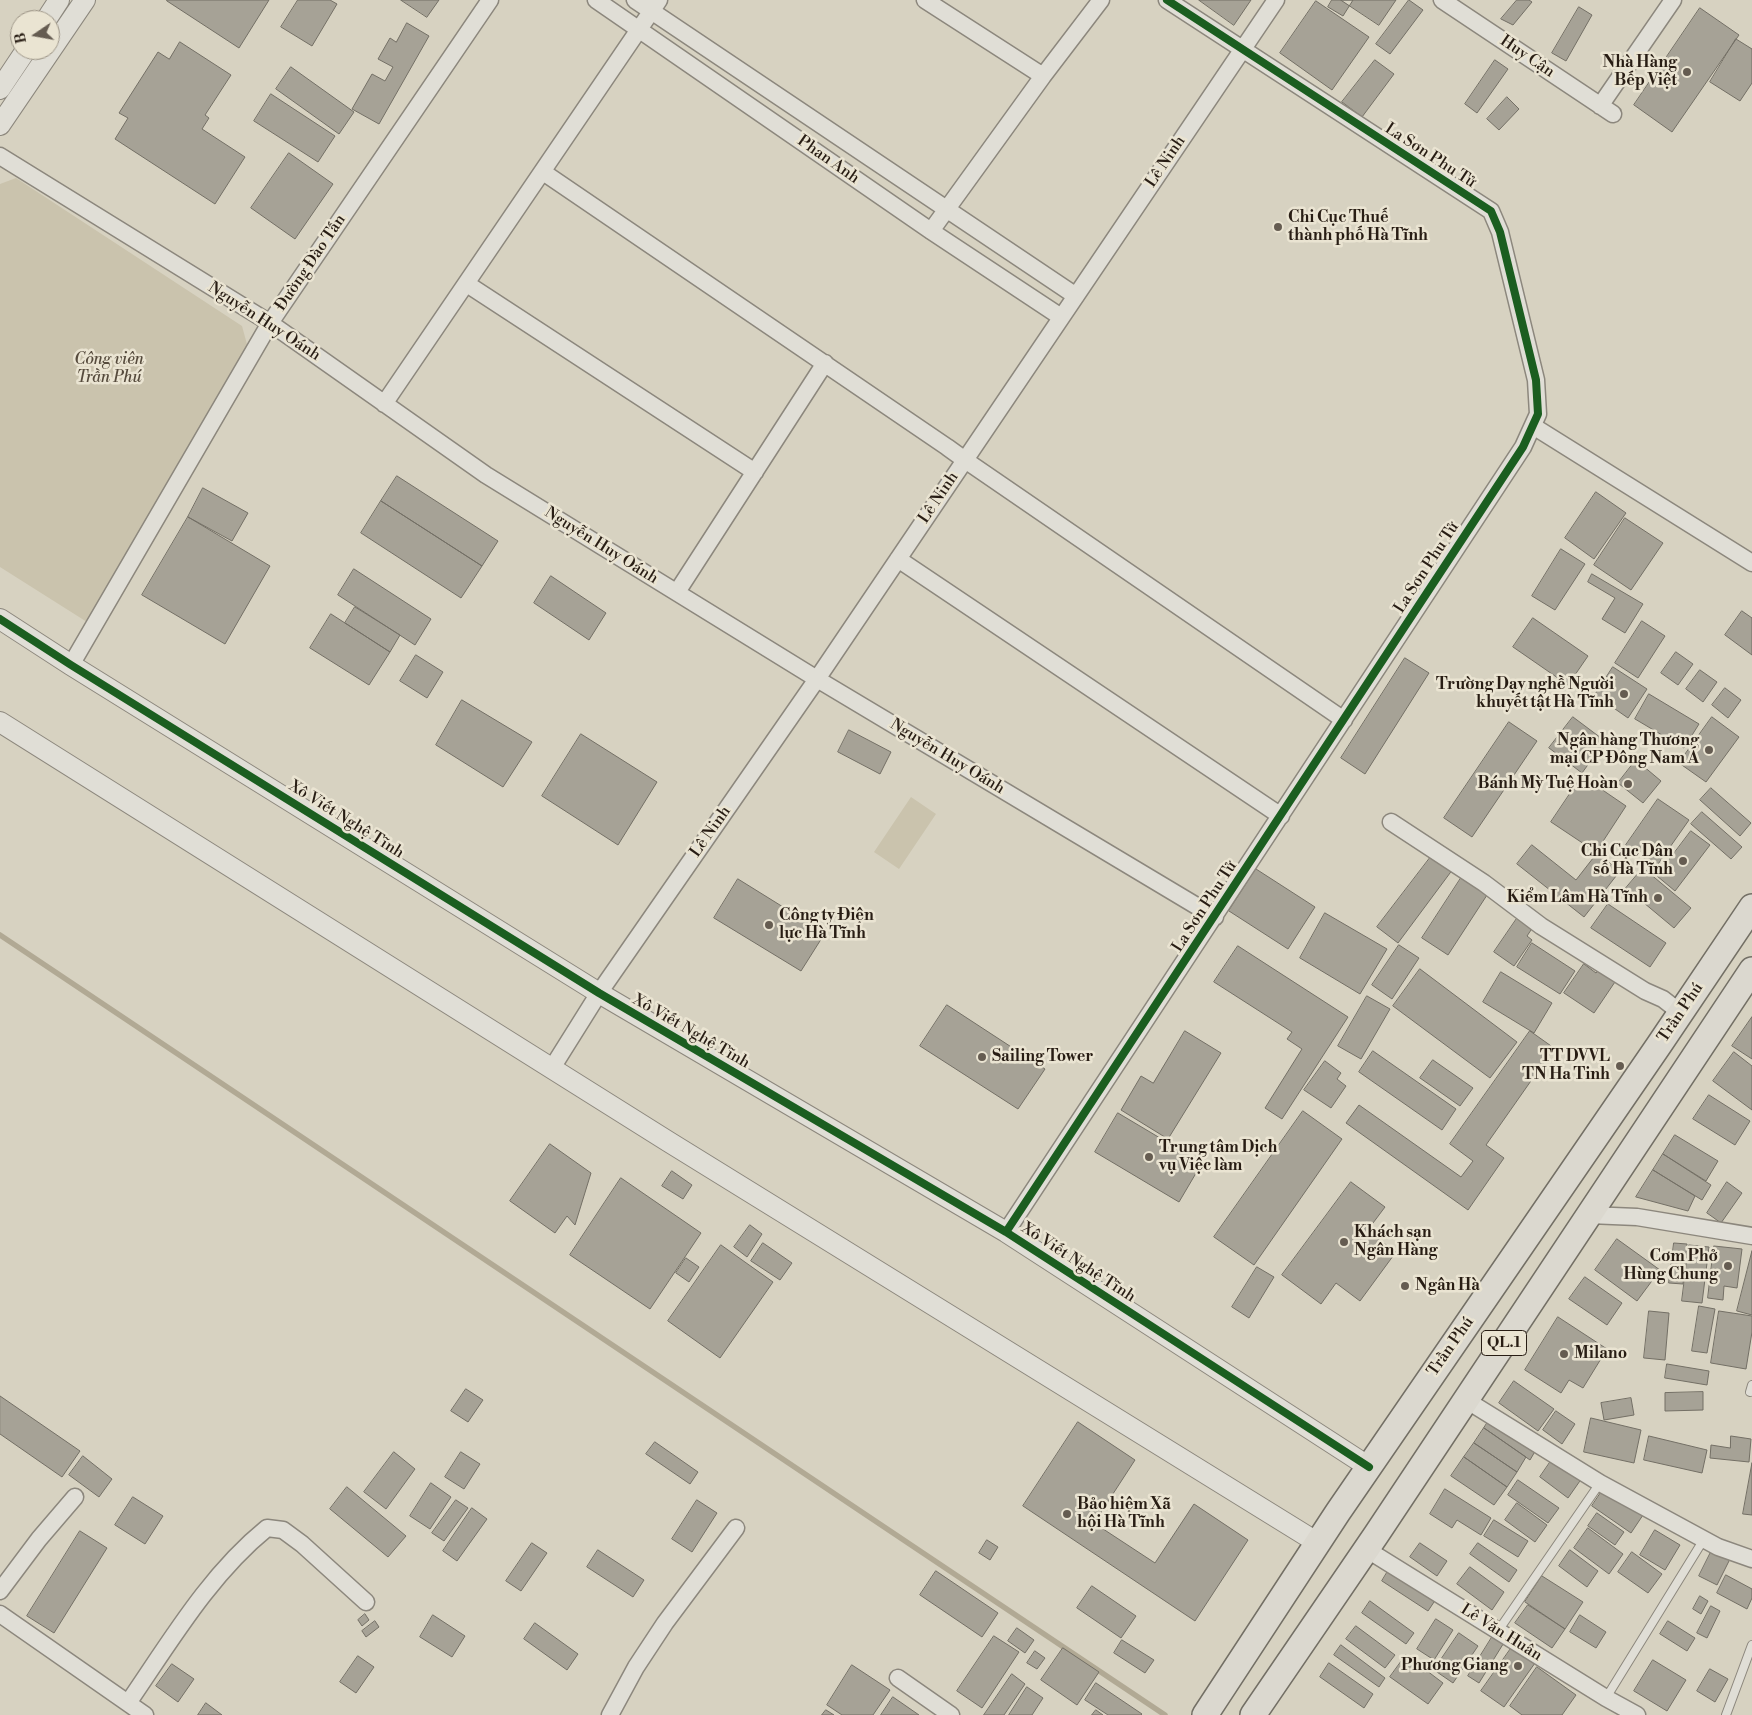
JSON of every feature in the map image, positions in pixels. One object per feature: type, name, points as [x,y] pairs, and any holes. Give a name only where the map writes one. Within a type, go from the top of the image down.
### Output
[{"type":"main road","name":"Trần Phú","points":[[1205,1715],[1369,1467],[1752,907]]},
{"type":"main road","name":"QL.1","points":[[1253,1715],[1466,1400],[1752,970]]},
{"type":"street","points":[[0,125],[85,0]]},
{"type":"street","name":"Đường Đào Tấn","points":[[71,666],[270,323],[490,0]]},
{"type":"street","name":"Phan Anh","points":[[596,0],[640,28],[931,231],[1062,317]]},
{"type":"street","name":"Phan Anh","points":[[635,0],[655,6],[947,209],[1076,296]]},
{"type":"street","points":[[925,0],[1043,76]]},
{"type":"street","points":[[931,231],[1043,76],[1101,0]]},
{"type":"street","name":"La Sơn Phu Tử","points":[[1006,1232],[1523,447],[1538,414],[1536,380],[1500,232],[1491,212],[1167,0]]},
{"type":"street","name":"Lê Ninh","points":[[552,1068],[599,994],[817,679],[1276,0]]},
{"type":"street","name":"Huy Cận","points":[[1442,0],[1606,110],[1673,0]]},
{"type":"street","points":[[384,404],[655,6]]},
{"type":"street","points":[[0,89],[19,60]]},
{"type":"street","name":"Nguyễn Huy Oánh","points":[[0,156],[270,323],[486,475],[817,679],[1214,917]]},
{"type":"street","points":[[543,172],[825,362],[1344,720]]},
{"type":"street","points":[[467,284],[755,472]]},
{"type":"street","points":[[677,592],[825,362]]},
{"type":"street","points":[[1532,426],[1752,563]]},
{"type":"street","points":[[898,559],[1281,816]]},
{"type":"street","name":"Xô Viết Nghệ Tĩnh","points":[[0,619],[71,666],[599,994],[1006,1232],[1369,1467]]},
{"type":"street","points":[[0,722],[552,1068],[1318,1543]]},
{"type":"street","points":[[1392,822],[1484,882],[1541,926],[1645,991],[1663,999],[1681,1013]]},
{"type":"street","points":[[1589,1215],[1637,1217],[1752,1236]]},
{"type":"street","points":[[1466,1400],[1600,1483],[1718,1547],[1752,1559]]},
{"type":"street","points":[[0,1591],[39,1539],[75,1497]]},
{"type":"street","points":[[128,1703],[203,1595],[248,1542],[266,1528],[283,1530],[302,1544],[354,1594],[366,1602]]},
{"type":"street","points":[[610,1715],[636,1667],[665,1623],[736,1528]]},
{"type":"street","name":"Lê Văn Huân","points":[[1366,1549],[1606,1698],[1638,1715]]},
{"type":"street","points":[[0,1614],[146,1715]]},
{"type":"street","points":[[898,1678],[951,1715]]},
{"type":"lane","points":[[1498,1631],[1600,1483]]},
{"type":"lane","points":[[1606,1698],[1704,1539]]},
{"type":"lane","points":[[1726,1715],[1752,1645]]},
{"type":"green space","name":"Công viên Trần Phú","points":[[16,178],[242,326],[248,348],[87,622],[0,567],[0,184]]},
{"type":"green space","points":[[911,797],[936,814],[899,869],[874,852]]},
{"type":"building","points":[[167,0],[269,0],[239,48]]},
{"type":"building","points":[[298,0],[330,0],[337,4],[312,46],[281,27]]},
{"type":"building","points":[[401,0],[439,0],[427,17]]},
{"type":"building","points":[[1199,0],[1251,0],[1234,25]]},
{"type":"building","points":[[1332,0],[1353,0],[1343,16],[1328,7]]},
{"type":"building","points":[[1341,0],[1396,0],[1379,25]]},
{"type":"building","points":[[1409,0],[1423,10],[1390,54],[1376,44]]},
{"type":"building","points":[[1517,0],[1529,0],[1532,2],[1513,25],[1501,19]]},
{"type":"building","points":[[1316,1],[1369,37],[1332,90],[1280,53]]},
{"type":"building","points":[[1579,7],[1592,15],[1566,61],[1552,53]]},
{"type":"building","points":[[1700,8],[1739,35],[1672,132],[1634,105]]},
{"type":"building","points":[[407,23],[429,36],[379,124],[352,109],[372,74],[385,81],[393,67],[378,59],[390,38],[396,42]]},
{"type":"building","points":[[1736,39],[1752,49],[1752,83],[1740,101],[1710,82]]},
{"type":"building","points":[[180,42],[231,75],[205,115],[209,118],[202,129],[245,157],[215,204],[115,139],[128,118],[119,113],[158,52],[169,59]]},
{"type":"building","points":[[1375,60],[1394,74],[1362,117],[1342,102]]},
{"type":"building","points":[[1495,60],[1508,69],[1477,113],[1465,104]]},
{"type":"building","points":[[291,67],[354,112],[339,134],[276,89]]},
{"type":"building","points":[[271,94],[335,136],[318,162],[254,121]]},
{"type":"building","points":[[1507,97],[1519,109],[1499,130],[1487,119]]},
{"type":"building","points":[[289,153],[333,184],[295,239],[251,208]]},
{"type":"building","points":[[397,476],[498,541],[482,566],[381,501]]},
{"type":"building","points":[[203,488],[248,513],[232,541],[188,517]]},
{"type":"building","points":[[1596,492],[1626,513],[1594,559],[1565,538]]},
{"type":"building","points":[[381,501],[482,566],[461,598],[361,533]]},
{"type":"building","points":[[188,517],[270,566],[225,644],[142,595]]},
{"type":"building","points":[[1625,518],[1663,543],[1631,590],[1594,565]]},
{"type":"building","points":[[1561,549],[1585,564],[1555,610],[1532,596]]},
{"type":"building","points":[[354,569],[431,619],[415,645],[338,595]]},
{"type":"building","points":[[1592,574],[1643,604],[1625,633],[1602,619],[1615,598],[1588,582]]},
{"type":"building","points":[[551,576],[606,613],[589,640],[534,603]]},
{"type":"building","points":[[355,607],[400,635],[390,652],[345,623]]},
{"type":"building","points":[[1742,611],[1752,618],[1752,655],[1725,635]]},
{"type":"building","points":[[331,614],[390,652],[369,685],[310,648]]},
{"type":"building","points":[[1533,618],[1588,656],[1568,685],[1513,647]]},
{"type":"building","points":[[1642,621],[1665,636],[1638,678],[1615,663]]},
{"type":"building","points":[[1676,652],[1693,664],[1678,685],[1661,673]]},
{"type":"building","points":[[416,655],[443,672],[427,698],[400,681]]},
{"type":"building","points":[[1405,658],[1429,673],[1365,774],[1341,758]]},
{"type":"building","points":[[1613,667],[1647,689],[1628,718],[1595,695]]},
{"type":"building","points":[[1700,670],[1717,682],[1703,702],[1686,689]]},
{"type":"building","points":[[1725,688],[1741,700],[1728,718],[1712,705]]},
{"type":"building","points":[[1649,694],[1699,724],[1684,748],[1635,719]]},
{"type":"building","points":[[462,700],[532,742],[503,787],[436,745]]},
{"type":"building","points":[[1573,717],[1605,741],[1582,773],[1549,748]]},
{"type":"building","name":"Ngân hàng Thương mại CP Đông Nam Á","points":[[1712,717],[1739,737],[1706,782],[1679,763]]},
{"type":"building","points":[[1509,722],[1537,741],[1472,837],[1444,818]]},
{"type":"building","points":[[849,730],[891,752],[880,774],[838,752]]},
{"type":"building","points":[[581,734],[657,782],[618,845],[542,796]]},
{"type":"building","points":[[1636,760],[1661,781],[1643,803],[1618,783]]},
{"type":"building","points":[[1582,776],[1626,806],[1596,852],[1551,822]]},
{"type":"building","points":[[1711,788],[1751,823],[1740,836],[1700,800]]},
{"type":"building","points":[[1658,799],[1689,820],[1656,867],[1626,845]]},
{"type":"building","points":[[1702,812],[1742,847],[1731,859],[1691,824]]},
{"type":"building","name":"Chi Cục Dân số Hà Tĩnh","points":[[1691,831],[1710,845],[1675,891],[1657,876]]},
{"type":"building","points":[[1532,845],[1576,880],[1597,853],[1620,871],[1584,917],[1517,864]]},
{"type":"building","points":[[1433,854],[1453,869],[1398,943],[1377,927]]},
{"type":"building","name":"Kiểm Lâm Hà Tĩnh","points":[[1643,868],[1691,908],[1674,928],[1626,888]]},
{"type":"building","points":[[1256,869],[1315,907],[1288,949],[1229,911]]},
{"type":"building","points":[[1463,875],[1489,892],[1448,955],[1422,938]]},
{"type":"building","name":"Công ty Điện lực Hà Tĩnh","points":[[738,879],[825,933],[801,971],[714,918]]},
{"type":"building","points":[[1608,904],[1666,943],[1650,967],[1591,928]]},
{"type":"building","points":[[1325,913],[1387,949],[1360,994],[1300,958]]},
{"type":"building","points":[[1520,914],[1535,924],[1527,936],[1532,940],[1514,966],[1494,952]]},
{"type":"building","points":[[1532,943],[1575,971],[1560,994],[1517,967]]},
{"type":"building","points":[[1399,945],[1419,958],[1392,999],[1372,985]]},
{"type":"building","points":[[1238,946],[1348,1017],[1282,1119],[1265,1108],[1302,1049],[1287,1039],[1292,1032],[1214,982]]},
{"type":"building","points":[[1584,964],[1596,973],[1602,965],[1619,976],[1594,1013],[1564,993]]},
{"type":"building","points":[[1420,969],[1517,1042],[1490,1078],[1393,1006]]},
{"type":"building","points":[[1501,972],[1552,1003],[1534,1033],[1483,1002]]},
{"type":"building","points":[[1367,996],[1390,1009],[1361,1059],[1338,1046]]},
{"type":"building","name":"Sailing Tower","points":[[947,1005],[1045,1069],[1018,1109],[920,1046]]},
{"type":"building","points":[[1752,1017],[1752,1059],[1732,1046]]},
{"type":"building","points":[[1185,1031],[1221,1053],[1168,1139],[1121,1110],[1141,1076],[1153,1083]]},
{"type":"building","points":[[1530,1031],[1554,1048],[1486,1145],[1504,1158],[1468,1210],[1346,1123],[1359,1105],[1461,1177],[1473,1161],[1450,1144]]},
{"type":"building","points":[[1373,1051],[1456,1109],[1442,1130],[1359,1072]]},
{"type":"building","points":[[1734,1052],[1752,1066],[1752,1110],[1713,1081]]},
{"type":"building","points":[[1433,1060],[1473,1088],[1460,1106],[1420,1078]]},
{"type":"building","points":[[1325,1061],[1341,1073],[1337,1079],[1346,1086],[1331,1108],[1304,1090]]},
{"type":"building","points":[[1709,1095],[1750,1121],[1735,1145],[1693,1119]]},
{"type":"building","points":[[1303,1111],[1342,1139],[1254,1265],[1214,1237]]},
{"type":"building","name":"Trung tâm Dịch vụ Việc làm","points":[[1118,1113],[1202,1163],[1179,1202],[1095,1152]]},
{"type":"building","points":[[1675,1135],[1718,1161],[1706,1181],[1663,1154]]},
{"type":"building","points":[[550,1144],[591,1173],[575,1225],[567,1216],[555,1233],[510,1201]]},
{"type":"building","points":[[1663,1154],[1711,1185],[1702,1200],[1653,1170]]},
{"type":"building","points":[[1653,1170],[1695,1196],[1688,1211],[1636,1197]]},
{"type":"building","points":[[672,1171],[692,1185],[683,1199],[662,1186]]},
{"type":"building","points":[[621,1178],[701,1233],[650,1309],[570,1255]]},
{"type":"building","name":"Khách sạn Ngân Hàng","points":[[1351,1182],[1385,1207],[1367,1231],[1396,1252],[1360,1301],[1336,1283],[1321,1304],[1282,1275]]},
{"type":"building","points":[[1727,1182],[1742,1193],[1721,1223],[1707,1213]]},
{"type":"building","points":[[750,1225],[762,1234],[747,1257],[734,1247]]},
{"type":"building","points":[[1617,1239],[1660,1270],[1637,1301],[1595,1270]]},
{"type":"building","points":[[763,1243],[792,1263],[780,1280],[751,1261]]},
{"type":"building","points":[[1674,1243],[1687,1244],[1683,1284],[1669,1283]]},
{"type":"building","points":[[721,1245],[773,1282],[720,1358],[668,1321]]},
{"type":"building","points":[[1689,1245],[1709,1247],[1702,1303],[1682,1301]]},
{"type":"building","points":[[1714,1246],[1742,1249],[1737,1288],[1724,1286],[1723,1300],[1708,1298]]},
{"type":"building","points":[[1752,1251],[1752,1315],[1737,1311]]},
{"type":"building","points":[[686,1258],[699,1267],[689,1282],[676,1273]]},
{"type":"building","points":[[1257,1267],[1274,1277],[1249,1318],[1232,1307]]},
{"type":"building","points":[[1585,1277],[1622,1303],[1607,1325],[1569,1299]]},
{"type":"building","points":[[1699,1306],[1715,1309],[1707,1353],[1692,1351]]},
{"type":"building","points":[[1649,1311],[1669,1313],[1665,1360],[1644,1358]]},
{"type":"building","points":[[1719,1311],[1752,1316],[1752,1332],[1746,1369],[1711,1363]]},
{"type":"building","points":[[1558,1317],[1607,1349],[1583,1388],[1569,1380],[1561,1393],[1525,1370]]},
{"type":"building","points":[[1667,1364],[1709,1371],[1707,1385],[1665,1378]]},
{"type":"building","points":[[1514,1381],[1554,1409],[1538,1431],[1499,1403]]},
{"type":"building","points":[[466,1389],[483,1400],[468,1422],[451,1411]]},
{"type":"building","points":[[1703,1392],[1703,1410],[1665,1411],[1665,1393]]},
{"type":"building","points":[[0,1396],[80,1451],[62,1477],[0,1434]]},
{"type":"building","points":[[1631,1398],[1634,1415],[1604,1420],[1601,1403]]},
{"type":"building","points":[[1556,1411],[1575,1424],[1562,1444],[1543,1430]]},
{"type":"building","points":[[1491,1417],[1537,1448],[1530,1460],[1484,1428]]},
{"type":"building","points":[[1591,1418],[1641,1430],[1634,1463],[1584,1452]]},
{"type":"building","name":"Bảo hiệm Xã hội Hà Tĩnh","points":[[1078,1422],[1135,1460],[1094,1523],[1155,1563],[1194,1504],[1248,1540],[1195,1621],[1023,1506]]},
{"type":"building","points":[[1484,1428],[1526,1457],[1517,1472],[1474,1443]]},
{"type":"building","points":[[1649,1436],[1707,1450],[1702,1473],[1644,1460]]},
{"type":"building","points":[[1731,1436],[1751,1439],[1749,1462],[1710,1458],[1711,1445],[1730,1448]]},
{"type":"building","points":[[655,1442],[698,1472],[690,1484],[646,1454]]},
{"type":"building","points":[[1474,1443],[1517,1472],[1507,1487],[1464,1457]]},
{"type":"building","points":[[394,1452],[415,1469],[386,1509],[364,1492]]},
{"type":"building","points":[[461,1452],[480,1464],[464,1489],[445,1477]]},
{"type":"building","points":[[83,1456],[112,1479],[99,1497],[69,1475]]},
{"type":"building","points":[[1464,1457],[1507,1487],[1494,1505],[1451,1476]]},
{"type":"building","points":[[1553,1458],[1582,1478],[1568,1498],[1540,1477]]},
{"type":"building","points":[[1752,1463],[1752,1515],[1743,1514]]},
{"type":"building","points":[[1518,1480],[1559,1508],[1548,1523],[1508,1495]]},
{"type":"building","points":[[431,1483],[451,1497],[430,1529],[410,1516]]},
{"type":"building","points":[[347,1487],[406,1536],[388,1557],[330,1509]]},
{"type":"building","points":[[1604,1488],[1643,1515],[1631,1533],[1592,1506]]},
{"type":"building","points":[[1445,1489],[1491,1518],[1481,1535],[1457,1520],[1452,1528],[1430,1514]]},
{"type":"building","points":[[133,1497],[163,1516],[145,1544],[115,1525]]},
{"type":"building","points":[[456,1500],[468,1508],[444,1541],[432,1533]]},
{"type":"building","points":[[697,1500],[717,1513],[692,1552],[672,1539]]},
{"type":"building","points":[[1517,1503],[1547,1525],[1535,1542],[1505,1520]]},
{"type":"building","points":[[472,1508],[487,1519],[457,1561],[443,1551]]},
{"type":"building","points":[[1597,1513],[1624,1532],[1615,1545],[1588,1526]]},
{"type":"building","points":[[1494,1520],[1528,1541],[1518,1557],[1484,1536]]},
{"type":"building","points":[[1588,1528],[1623,1554],[1609,1574],[1574,1548]]},
{"type":"building","points":[[1655,1530],[1680,1545],[1665,1570],[1640,1555]]},
{"type":"building","points":[[80,1531],[107,1548],[54,1633],[27,1616]]},
{"type":"building","points":[[987,1540],[998,1547],[990,1560],[979,1553]]},
{"type":"building","points":[[532,1543],[547,1553],[521,1591],[506,1581]]},
{"type":"building","points":[[1420,1543],[1447,1561],[1437,1576],[1410,1557]]},
{"type":"building","points":[[1478,1543],[1517,1570],[1509,1582],[1470,1554]]},
{"type":"building","points":[[598,1550],[644,1580],[633,1597],[587,1567]]},
{"type":"building","points":[[1570,1550],[1598,1571],[1587,1587],[1559,1566]]},
{"type":"building","points":[[1712,1550],[1730,1559],[1717,1585],[1699,1576]]},
{"type":"building","points":[[1632,1552],[1662,1574],[1648,1593],[1618,1572]]},
{"type":"building","points":[[1391,1566],[1438,1596],[1428,1611],[1382,1581]]},
{"type":"building","points":[[1470,1567],[1504,1592],[1492,1610],[1457,1584]]},
{"type":"building","points":[[936,1571],[998,1613],[982,1637],[920,1595]]},
{"type":"building","points":[[1726,1575],[1752,1589],[1752,1598],[1747,1609],[1717,1593]]},
{"type":"building","points":[[1542,1576],[1583,1602],[1565,1629],[1525,1602]]},
{"type":"building","points":[[1092,1586],[1136,1616],[1121,1638],[1077,1608]]},
{"type":"building","points":[[1700,1596],[1708,1601],[1701,1614],[1693,1609]]},
{"type":"building","points":[[1370,1601],[1414,1633],[1406,1644],[1362,1613]]},
{"type":"building","points":[[1528,1605],[1565,1629],[1552,1648],[1515,1623]]},
{"type":"building","points":[[1711,1606],[1720,1611],[1707,1638],[1697,1633]]},
{"type":"building","points":[[365,1614],[369,1620],[362,1626],[358,1620]]},
{"type":"building","points":[[433,1615],[465,1636],[452,1657],[420,1637]]},
{"type":"building","points":[[1580,1615],[1606,1632],[1596,1648],[1570,1632]]},
{"type":"building","points":[[1436,1619],[1453,1630],[1434,1660],[1417,1649]]},
{"type":"building","points":[[375,1621],[379,1627],[366,1637],[362,1631]]},
{"type":"building","points":[[1668,1621],[1695,1638],[1687,1651],[1660,1634]]},
{"type":"building","points":[[535,1623],[578,1654],[567,1670],[524,1639]]},
{"type":"building","points":[[1356,1626],[1395,1655],[1385,1668],[1346,1639]]},
{"type":"building","points":[[1017,1628],[1034,1640],[1025,1653],[1008,1641]]},
{"type":"building","points":[[1459,1633],[1478,1646],[1453,1683],[1434,1670]]},
{"type":"building","points":[[1494,1634],[1505,1641],[1479,1683],[1468,1676]]},
{"type":"building","points":[[994,1636],[1019,1652],[982,1708],[957,1691]]},
{"type":"building","points":[[1122,1640],[1154,1660],[1145,1673],[1114,1653]]},
{"type":"building","points":[[1341,1645],[1385,1678],[1379,1687],[1334,1655]]},
{"type":"building","points":[[1512,1647],[1535,1663],[1504,1707],[1481,1691]]},
{"type":"building","points":[[1063,1648],[1099,1672],[1077,1705],[1041,1680]]},
{"type":"building","points":[[1035,1651],[1045,1658],[1037,1669],[1027,1663]]},
{"type":"building","points":[[1406,1655],[1443,1683],[1428,1704],[1390,1677]]},
{"type":"building","points":[[358,1656],[374,1667],[356,1693],[340,1682]]},
{"type":"building","points":[[1653,1660],[1686,1680],[1667,1711],[1634,1691]]},
{"type":"building","points":[[1329,1663],[1373,1694],[1364,1708],[1320,1677]]},
{"type":"building","points":[[172,1664],[194,1679],[178,1702],[156,1686]]},
{"type":"building","points":[[852,1665],[890,1690],[873,1715],[842,1715],[827,1705]]},
{"type":"building","points":[[1537,1667],[1576,1695],[1562,1715],[1522,1715],[1510,1706]]},
{"type":"building","points":[[1710,1669],[1728,1679],[1715,1702],[1697,1691]]},
{"type":"building","points":[[1012,1674],[1025,1684],[1004,1715],[984,1715]]},
{"type":"building","points":[[1096,1683],[1142,1714],[1108,1715],[1085,1700]]},
{"type":"building","points":[[1027,1687],[1043,1698],[1032,1715],[1009,1715]]},
{"type":"building","points":[[893,1697],[919,1715],[881,1715]]},
{"type":"building","points":[[206,1703],[222,1715],[198,1715]]},
{"type":"building","points":[[826,1710],[834,1715],[822,1715]]},
{"type":"building","points":[[1096,1710],[1103,1715],[1092,1715]]},
{"type":"waterway","points":[[0,935],[1165,1715]]},
{"type":"cycle path","points":[[1006,1232],[1523,447],[1538,414],[1536,380],[1500,232],[1491,211],[1167,0]]},
{"type":"cycle path","points":[[0,619],[599,993],[1006,1232],[1369,1467]]},
{"type":"place","name":"Nhà Hàng Bếp Việt","points":[[1687,72]]},
{"type":"place","name":"Chi Cục Thuế thành phố Hà Tĩnh","points":[[1278,227]]},
{"type":"place","name":"Trường Dạy nghề Người khuyết tật Hà Tĩnh","points":[[1624,694]]},
{"type":"place","name":"Ngân hàng Thương mại CP Đông Nam Á","points":[[1709,750]]},
{"type":"place","name":"Bánh Mỳ Tuệ Hoàn","points":[[1628,784]]},
{"type":"place","name":"Chi Cục Dân số Hà Tĩnh","points":[[1683,861]]},
{"type":"place","name":"Kiểm Lâm Hà Tĩnh","points":[[1658,898]]},
{"type":"place","name":"Công ty Điện lực Hà Tĩnh","points":[[769,925]]},
{"type":"place","name":"Sailing Tower","points":[[982,1057]]},
{"type":"place","name":"TT DVVL TN Ha Tinh","points":[[1620,1066]]},
{"type":"place","name":"Trung tâm Dịch vụ Việc làm","points":[[1149,1157]]},
{"type":"place","name":"Khách sạn Ngân Hàng","points":[[1344,1242]]},
{"type":"place","name":"Cơm Phở Hùng Chung","points":[[1728,1266]]},
{"type":"place","name":"Ngân Hà","points":[[1405,1286]]},
{"type":"place","name":"Milano","points":[[1564,1354]]},
{"type":"place","name":"Bảo hiệm Xã hội Hà Tĩnh","points":[[1067,1514]]},
{"type":"place","name":"Phương Giang","points":[[1518,1666]]}]
